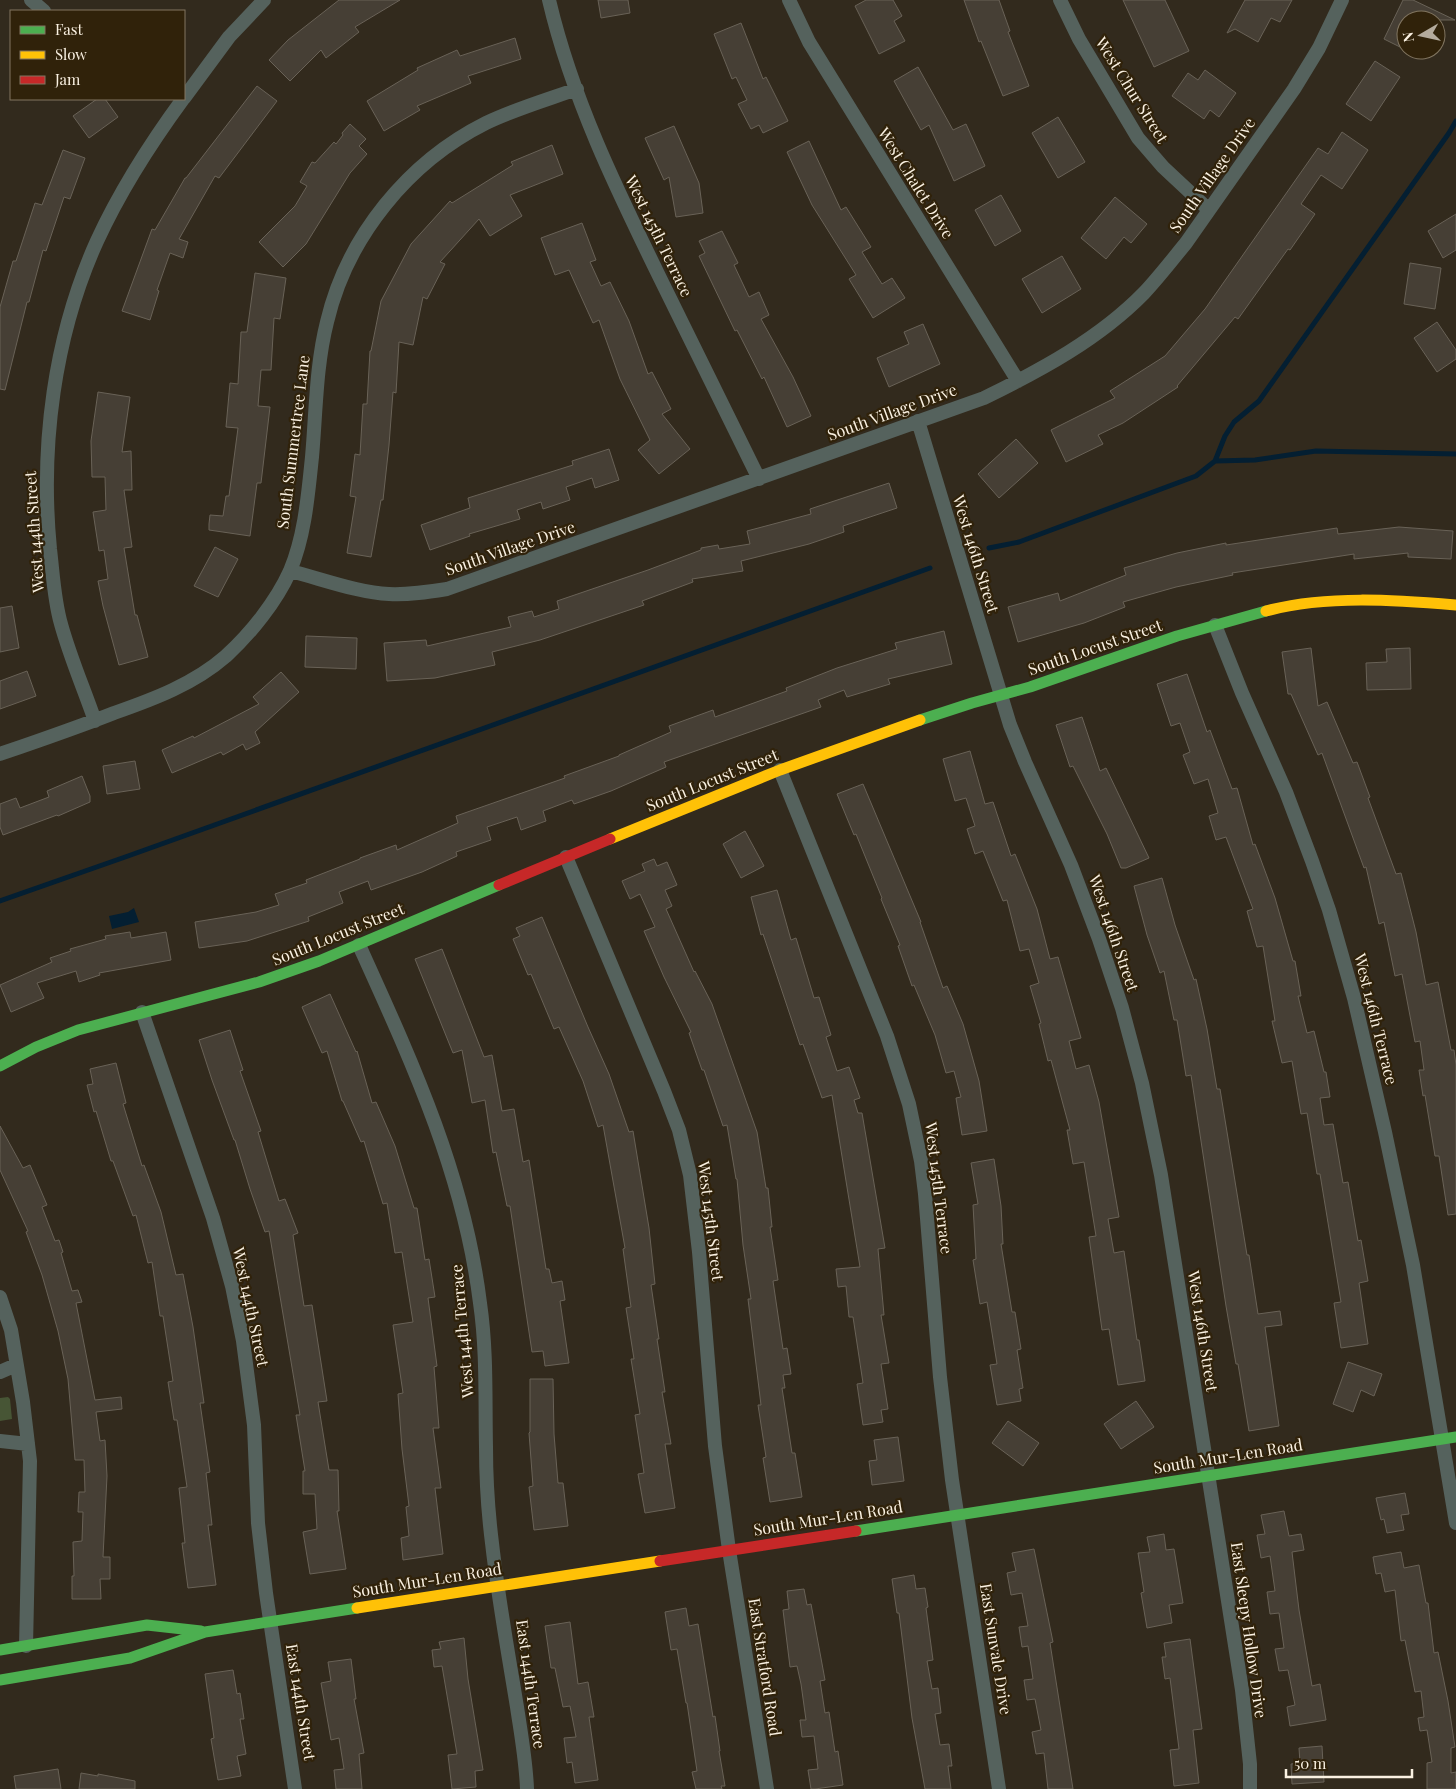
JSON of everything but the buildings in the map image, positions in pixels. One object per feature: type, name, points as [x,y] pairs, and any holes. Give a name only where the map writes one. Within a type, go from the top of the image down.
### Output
[{"type":"main road","name":"South Locust Street","points":[[0,1066],[36,1047],[78,1030],[259,982],[319,961],[566,857],[780,770],[870,736],[1047,681],[1177,636],[1275,610],[1306,604],[1349,601],[1409,601],[1456,606]]},
{"type":"main road","name":"South Mur-Len Road","points":[[0,1680],[130,1658],[205,1632],[1449,1438]]},
{"type":"main road","name":"South Mur-Len Road","points":[[0,1650],[147,1625],[205,1632]]},
{"type":"street","points":[[31,0],[43,10]]},
{"type":"street","name":"West 144th Street","points":[[185,92],[228,37],[264,0]]},
{"type":"street","name":"West 145th Terrace","points":[[549,0],[564,52],[593,134],[617,191],[759,479]]},
{"type":"street","name":"West Chalet Drive","points":[[789,0],[809,42],[1018,381]]},
{"type":"street","name":"West Chur Street","points":[[1060,0],[1079,39],[1138,138],[1162,167],[1209,210]]},
{"type":"street","name":"South Village Drive","points":[[290,570],[371,592],[418,594],[448,589],[984,398],[1068,354],[1121,314],[1143,294],[1167,267],[1299,81],[1319,48],[1342,0]]},
{"type":"street","name":"South Summertree Lane","points":[[0,754],[161,696],[197,677],[226,656],[254,626],[290,570],[305,517],[321,355],[327,322],[340,281],[354,251],[378,214],[406,180],[431,158],[458,139],[486,123],[577,88]]},
{"type":"street","name":"West 144th Street","points":[[95,720],[61,624],[56,604],[48,523],[47,466],[51,408],[60,355],[77,294],[97,242],[126,185],[179,100]]},
{"type":"street","name":"West 146th Street","points":[[918,421],[1000,695],[1024,762],[1071,864],[1099,939],[1129,1036],[1142,1084],[1161,1175],[1208,1476]]},
{"type":"street","name":"West 146th Terrace","points":[[1215,625],[1286,792],[1312,861],[1329,910],[1354,998],[1385,1132],[1449,1438],[1456,1523]]},
{"type":"street","name":"West 145th Terrace","points":[[780,770],[887,1036],[909,1104],[921,1161],[925,1194],[940,1377],[958,1515]]},
{"type":"street","name":"West 145th Street","points":[[566,857],[664,1091],[679,1130],[690,1175],[699,1252],[716,1446],[729,1550]]},
{"type":"street","name":"West 144th Terrace","points":[[359,945],[433,1117],[461,1201],[472,1252],[485,1355],[488,1503],[498,1585]]},
{"type":"street","name":"West 144th Street","points":[[142,1012],[213,1218],[232,1286],[243,1341],[254,1425],[258,1523],[271,1621]]},
{"type":"street","points":[[0,1297],[10,1330],[30,1461],[26,1646]]},
{"type":"street","points":[[0,1372],[16,1365]]},
{"type":"street","points":[[0,1441],[28,1444]]},
{"type":"street","name":"East Sleepy Hollow Drive","points":[[1208,1476],[1242,1690],[1250,1764],[1250,1789]]},
{"type":"street","name":"East Sunvale Drive","points":[[958,1515],[999,1789]]},
{"type":"street","name":"East Stratford Road","points":[[729,1550],[767,1789]]},
{"type":"street","name":"East 144th Terrace","points":[[498,1585],[527,1789]]},
{"type":"street","name":"East 144th Street","points":[[271,1621],[295,1789]]},
{"type":"green space","points":[[8,1397],[10,1399],[12,1419],[0,1421],[0,1398]]},
{"type":"water","points":[[134,908],[139,922],[112,929],[109,916],[128,912]]},
{"type":"waterway","points":[[989,548],[1019,542],[1196,476],[1215,461],[1225,436],[1234,422],[1259,401],[1456,121]]},
{"type":"waterway","points":[[1215,461],[1255,460],[1316,451],[1456,454]]},
{"type":"waterway","points":[[0,901],[930,568]]},
{"type":"traffic: fast","points":[[920,720],[1030,687],[1177,636],[1266,611]]},
{"type":"traffic: fast","points":[[0,1066],[36,1047],[78,1030],[259,982],[319,961],[499,885]]},
{"type":"traffic: fast","points":[[856,1531],[1456,1437]]},
{"type":"traffic: fast","points":[[0,1680],[130,1658],[205,1632],[357,1608]]},
{"type":"traffic: fast","points":[[0,1650],[147,1625],[201,1631]]},
{"type":"traffic: slow","points":[[1266,611],[1312,603],[1361,600],[1456,605]]},
{"type":"traffic: slow","points":[[610,839],[780,770],[920,720]]},
{"type":"traffic: slow","points":[[357,1608],[660,1561]]},
{"type":"traffic: jam","points":[[499,885],[610,839]]},
{"type":"traffic: jam","points":[[660,1561],[856,1531]]}]
